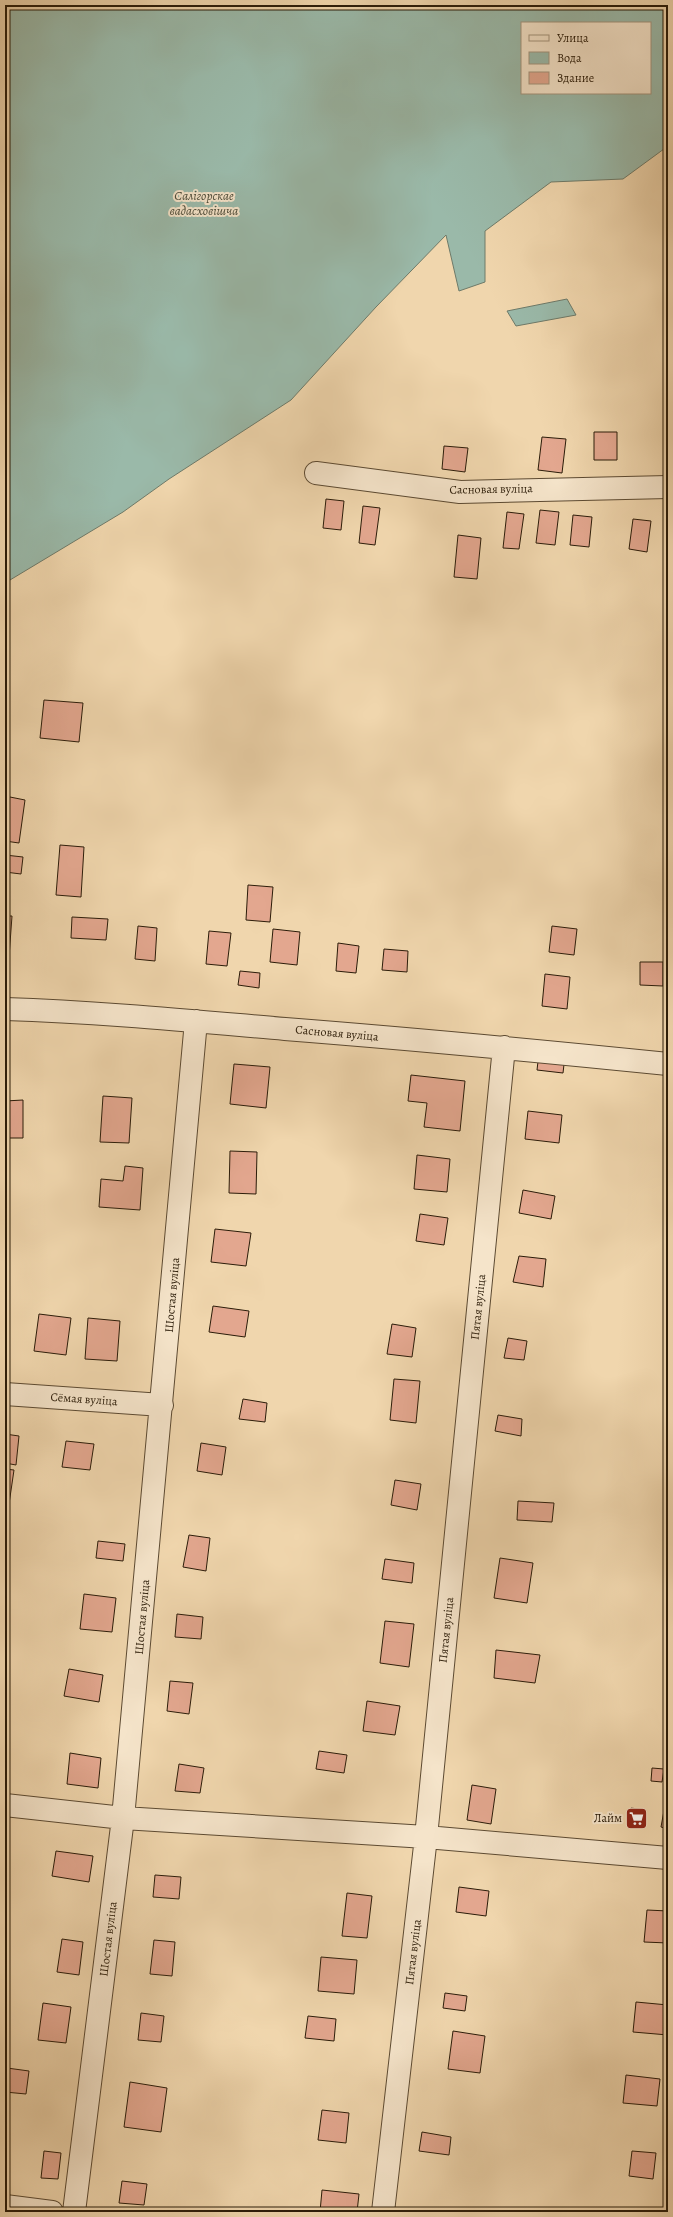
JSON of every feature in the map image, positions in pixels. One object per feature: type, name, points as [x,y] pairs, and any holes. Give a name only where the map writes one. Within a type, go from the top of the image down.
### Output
[{"type":"street","name":"Сасновая вуліца","points":[[316,472],[460,492],[668,487]]},
{"type":"street","name":"Сасновая вуліца","points":[[5,1009],[67,1011],[196,1021],[504,1047],[668,1064]]},
{"type":"street","name":"Шостая вуліца","points":[[74,2212],[123,1818],[196,1021]]},
{"type":"street","name":"Пятая вуліца","points":[[383,2212],[426,1837],[504,1047]]},
{"type":"street","name":"Сёмая вуліца","points":[[5,1394],[162,1405]]},
{"type":"street","points":[[5,1805],[123,1818],[426,1837],[668,1858]]},
{"type":"street","points":[[5,2206],[52,2212]]},
{"type":"water","name":"Салігорскае вадасховішча","points":[[5,5],[668,5],[668,146],[623,179],[551,182],[485,231],[485,282],[459,291],[446,235],[376,307],[291,400],[169,479],[123,512],[5,583]]},
{"type":"water","points":[[567,299],[576,315],[516,326],[507,311]]},
{"type":"building","points":[[594,432],[617,432],[617,460],[594,460]]},
{"type":"building","points":[[542,437],[566,439],[562,473],[538,470]]},
{"type":"building","points":[[444,446],[468,448],[465,472],[442,469]]},
{"type":"building","points":[[326,499],[344,501],[341,530],[323,528]]},
{"type":"building","points":[[363,506],[380,508],[375,545],[359,543]]},
{"type":"building","points":[[540,510],[559,512],[555,545],[536,543]]},
{"type":"building","points":[[507,512],[524,514],[519,549],[503,548]]},
{"type":"building","points":[[573,515],[592,517],[589,547],[570,545]]},
{"type":"building","points":[[633,519],[651,521],[647,552],[629,549]]},
{"type":"building","points":[[458,535],[481,538],[477,579],[454,577]]},
{"type":"building","points":[[44,700],[83,703],[79,742],[40,738]]},
{"type":"building","points":[[5,796],[25,800],[19,843],[5,841]]},
{"type":"building","points":[[60,845],[84,847],[81,897],[56,895]]},
{"type":"building","points":[[5,855],[23,857],[21,874],[5,872]]},
{"type":"building","points":[[248,885],[273,887],[270,922],[246,920]]},
{"type":"building","points":[[5,916],[12,916],[9,957],[5,957]]},
{"type":"building","points":[[72,917],[108,919],[106,940],[71,938]]},
{"type":"building","points":[[138,926],[157,928],[155,961],[135,959]]},
{"type":"building","points":[[552,926],[577,929],[574,955],[549,952]]},
{"type":"building","points":[[273,929],[300,932],[297,965],[270,962]]},
{"type":"building","points":[[209,931],[231,933],[227,966],[206,964]]},
{"type":"building","points":[[338,943],[359,946],[356,973],[336,971]]},
{"type":"building","points":[[384,949],[408,951],[407,972],[382,970]]},
{"type":"building","points":[[640,962],[663,962],[663,986],[640,985]]},
{"type":"building","points":[[240,971],[260,973],[259,988],[238,985]]},
{"type":"building","points":[[545,974],[570,977],[567,1009],[542,1006]]},
{"type":"building","points":[[539,1053],[565,1056],[563,1073],[537,1070]]},
{"type":"building","points":[[234,1064],[270,1067],[266,1108],[230,1104]]},
{"type":"building","points":[[411,1075],[465,1081],[460,1131],[424,1127],[427,1103],[408,1101]]},
{"type":"building","points":[[103,1096],[132,1098],[129,1143],[100,1142]]},
{"type":"building","points":[[23,1100],[23,1138],[5,1138],[5,1101]]},
{"type":"building","points":[[528,1111],[562,1115],[559,1143],[525,1139]]},
{"type":"building","points":[[230,1151],[257,1152],[256,1194],[229,1193]]},
{"type":"building","points":[[417,1155],[450,1159],[447,1192],[414,1189]]},
{"type":"building","points":[[125,1166],[143,1168],[140,1210],[99,1207],[101,1179],[123,1181]]},
{"type":"building","points":[[523,1190],[555,1196],[551,1219],[519,1213]]},
{"type":"building","points":[[420,1214],[448,1218],[444,1245],[416,1241]]},
{"type":"building","points":[[215,1229],[251,1233],[246,1266],[211,1262]]},
{"type":"building","points":[[519,1256],[546,1259],[543,1287],[513,1282]]},
{"type":"building","points":[[213,1306],[249,1311],[245,1337],[209,1332]]},
{"type":"building","points":[[39,1314],[71,1318],[66,1355],[34,1351]]},
{"type":"building","points":[[88,1318],[120,1321],[117,1361],[85,1359]]},
{"type":"building","points":[[392,1324],[416,1328],[412,1357],[387,1354]]},
{"type":"building","points":[[508,1338],[527,1341],[524,1360],[504,1358]]},
{"type":"building","points":[[394,1379],[420,1381],[416,1423],[390,1420]]},
{"type":"building","points":[[243,1399],[267,1403],[265,1422],[239,1419]]},
{"type":"building","points":[[498,1415],[522,1419],[521,1436],[495,1431]]},
{"type":"building","points":[[5,1434],[19,1436],[16,1465],[5,1463]]},
{"type":"building","points":[[66,1441],[94,1444],[90,1470],[62,1467]]},
{"type":"building","points":[[201,1443],[226,1447],[222,1475],[197,1471]]},
{"type":"building","points":[[5,1469],[14,1470],[9,1504],[5,1504]]},
{"type":"building","points":[[395,1480],[421,1484],[417,1510],[391,1505]]},
{"type":"building","points":[[518,1501],[554,1503],[552,1522],[517,1520]]},
{"type":"building","points":[[189,1535],[210,1538],[206,1571],[183,1567]]},
{"type":"building","points":[[98,1541],[125,1544],[123,1561],[96,1558]]},
{"type":"building","points":[[500,1558],[533,1563],[527,1603],[494,1598]]},
{"type":"building","points":[[385,1559],[414,1563],[412,1583],[382,1579]]},
{"type":"building","points":[[84,1594],[116,1598],[112,1632],[80,1629]]},
{"type":"building","points":[[177,1614],[203,1617],[201,1639],[175,1637]]},
{"type":"building","points":[[385,1621],[414,1624],[409,1667],[380,1663]]},
{"type":"building","points":[[496,1650],[540,1655],[535,1683],[494,1678]]},
{"type":"building","points":[[69,1669],[103,1675],[99,1702],[64,1696]]},
{"type":"building","points":[[170,1681],[193,1683],[189,1714],[167,1711]]},
{"type":"building","points":[[367,1701],[400,1706],[395,1735],[363,1731]]},
{"type":"building","points":[[319,1751],[347,1755],[344,1773],[316,1769]]},
{"type":"building","points":[[70,1753],[101,1758],[98,1788],[67,1784]]},
{"type":"building","points":[[179,1764],[204,1768],[200,1793],[175,1791]]},
{"type":"building","points":[[652,1768],[664,1769],[662,1782],[651,1781]]},
{"type":"building","points":[[472,1785],[496,1789],[491,1824],[467,1820]]},
{"type":"building","points":[[665,1805],[668,1806],[668,1829],[661,1827]]},
{"type":"building","name":"Лайм","points":[[631,1808],[645,1810],[643,1827],[629,1825]]},
{"type":"building","points":[[56,1851],[93,1856],[89,1882],[52,1876]]},
{"type":"building","points":[[155,1875],[181,1877],[179,1899],[153,1897]]},
{"type":"building","points":[[459,1887],[489,1891],[486,1916],[456,1912]]},
{"type":"building","points":[[347,1893],[372,1896],[367,1938],[342,1936]]},
{"type":"building","points":[[647,1910],[668,1911],[668,1943],[644,1942]]},
{"type":"building","points":[[62,1939],[83,1942],[79,1975],[57,1972]]},
{"type":"building","points":[[154,1940],[175,1942],[172,1976],[150,1974]]},
{"type":"building","points":[[321,1957],[357,1960],[354,1994],[318,1991]]},
{"type":"building","points":[[445,1993],[467,1996],[465,2011],[443,2008]]},
{"type":"building","points":[[636,2002],[668,2005],[668,2035],[633,2032]]},
{"type":"building","points":[[43,2003],[71,2007],[66,2043],[38,2040]]},
{"type":"building","points":[[141,2013],[164,2016],[161,2042],[138,2040]]},
{"type":"building","points":[[308,2016],[336,2019],[334,2041],[305,2038]]},
{"type":"building","points":[[453,2031],[485,2036],[480,2073],[448,2069]]},
{"type":"building","points":[[7,2068],[29,2071],[26,2094],[5,2092]]},
{"type":"building","points":[[626,2075],[660,2079],[657,2106],[623,2103]]},
{"type":"building","points":[[130,2082],[167,2088],[161,2132],[124,2127]]},
{"type":"building","points":[[322,2110],[349,2113],[346,2143],[318,2140]]},
{"type":"building","points":[[422,2132],[451,2137],[449,2155],[419,2151]]},
{"type":"building","points":[[44,2151],[61,2153],[58,2179],[41,2178]]},
{"type":"building","points":[[632,2151],[656,2153],[653,2179],[629,2176]]},
{"type":"building","points":[[122,2181],[147,2184],[144,2205],[119,2203]]},
{"type":"building","points":[[322,2190],[359,2194],[357,2212],[320,2212]]},
{"type":"place","name":"Лайм","points":[[637,1818]]}]
